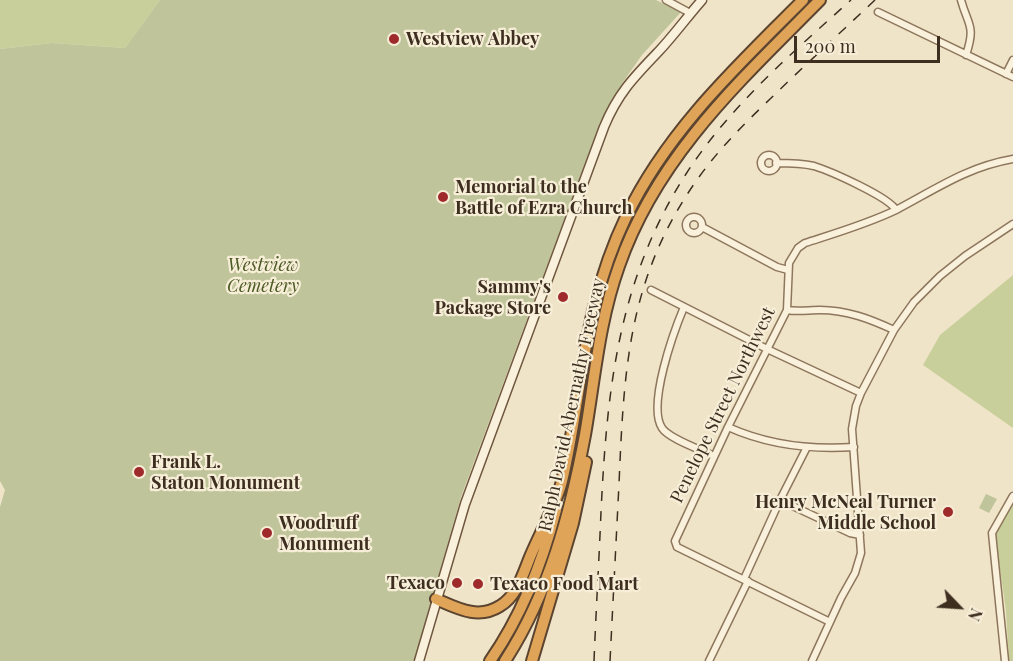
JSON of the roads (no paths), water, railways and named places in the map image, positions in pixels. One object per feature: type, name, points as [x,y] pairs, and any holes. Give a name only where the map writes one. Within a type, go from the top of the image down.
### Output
[{"type":"highway","points":[[436,599],[470,613],[492,610],[508,600],[520,581],[561,483],[594,307],[612,250],[626,216],[649,174],[680,131],[724,81],[803,0]]},
{"type":"highway","name":"Ralph David Abernathy Freeway","points":[[505,661],[534,610],[552,567],[567,516],[585,435],[594,367],[613,284],[630,238],[651,193],[670,164],[703,122],[820,0]]},
{"type":"highway","points":[[532,661],[579,499],[587,456],[585,435]]},
{"type":"highway","name":"Ralph David Abernathy Freeway","points":[[490,661],[516,618],[536,575],[549,536],[561,483]]},
{"type":"main road","points":[[419,661],[465,504],[604,127],[630,80],[702,0]]},
{"type":"street","points":[[666,0],[690,13]]},
{"type":"street","points":[[962,0],[972,30],[966,55]]},
{"type":"street","points":[[878,12],[1013,77]]},
{"type":"street","points":[[1006,74],[1013,60]]},
{"type":"street","name":"Penelope Street Northwest","points":[[746,580],[677,547],[675,541],[728,427],[787,310],[788,270],[793,255],[805,243],[896,210],[974,168],[1013,159]]},
{"type":"street","points":[[776,163],[802,164],[823,170],[888,200],[896,210]]},
{"type":"street","points":[[812,661],[858,566],[861,553],[853,418],[861,393],[879,355],[914,302],[940,276],[965,256],[1013,224]]},
{"type":"street","points":[[702,227],[777,267],[788,270]]},
{"type":"street","points":[[651,290],[767,349],[861,393]]},
{"type":"street","points":[[684,307],[664,362],[659,423],[668,434],[714,456]]},
{"type":"street","points":[[787,310],[844,312],[871,319],[894,330]]},
{"type":"street","points":[[728,427],[764,441],[829,449],[854,447]]},
{"type":"street","points":[[709,661],[780,500],[807,447]]},
{"type":"street","points":[[1005,661],[992,533],[1013,496]]},
{"type":"street","points":[[780,500],[850,534],[860,534]]},
{"type":"street","points":[[746,580],[830,622]]},
{"type":"railway","points":[[594,661],[607,422],[620,337],[645,254],[663,214],[703,149],[762,82],[851,0]]},
{"type":"railway","points":[[610,661],[621,442],[628,362],[634,324],[657,250],[675,214],[699,177],[724,146],[741,127],[875,0]]},
{"type":"place","name":"Westview Abbey","points":[[394,39]]},
{"type":"place","name":"Memorial to the Battle of Ezra Church","points":[[443,197]]},
{"type":"place","name":"Sammy's Package Store","points":[[563,297]]},
{"type":"place","name":"Frank L. Staton Monument","points":[[139,472]]},
{"type":"place","name":"Henry McNeal Turner Middle School","points":[[948,512]]},
{"type":"place","name":"Woodruff Monument","points":[[267,533]]},
{"type":"place","name":"Texaco","points":[[457,583]]},
{"type":"place","name":"Texaco Food Mart","points":[[478,584]]},
{"type":"park label","name":"Westview Cemetery","points":[[263,275]]}]
